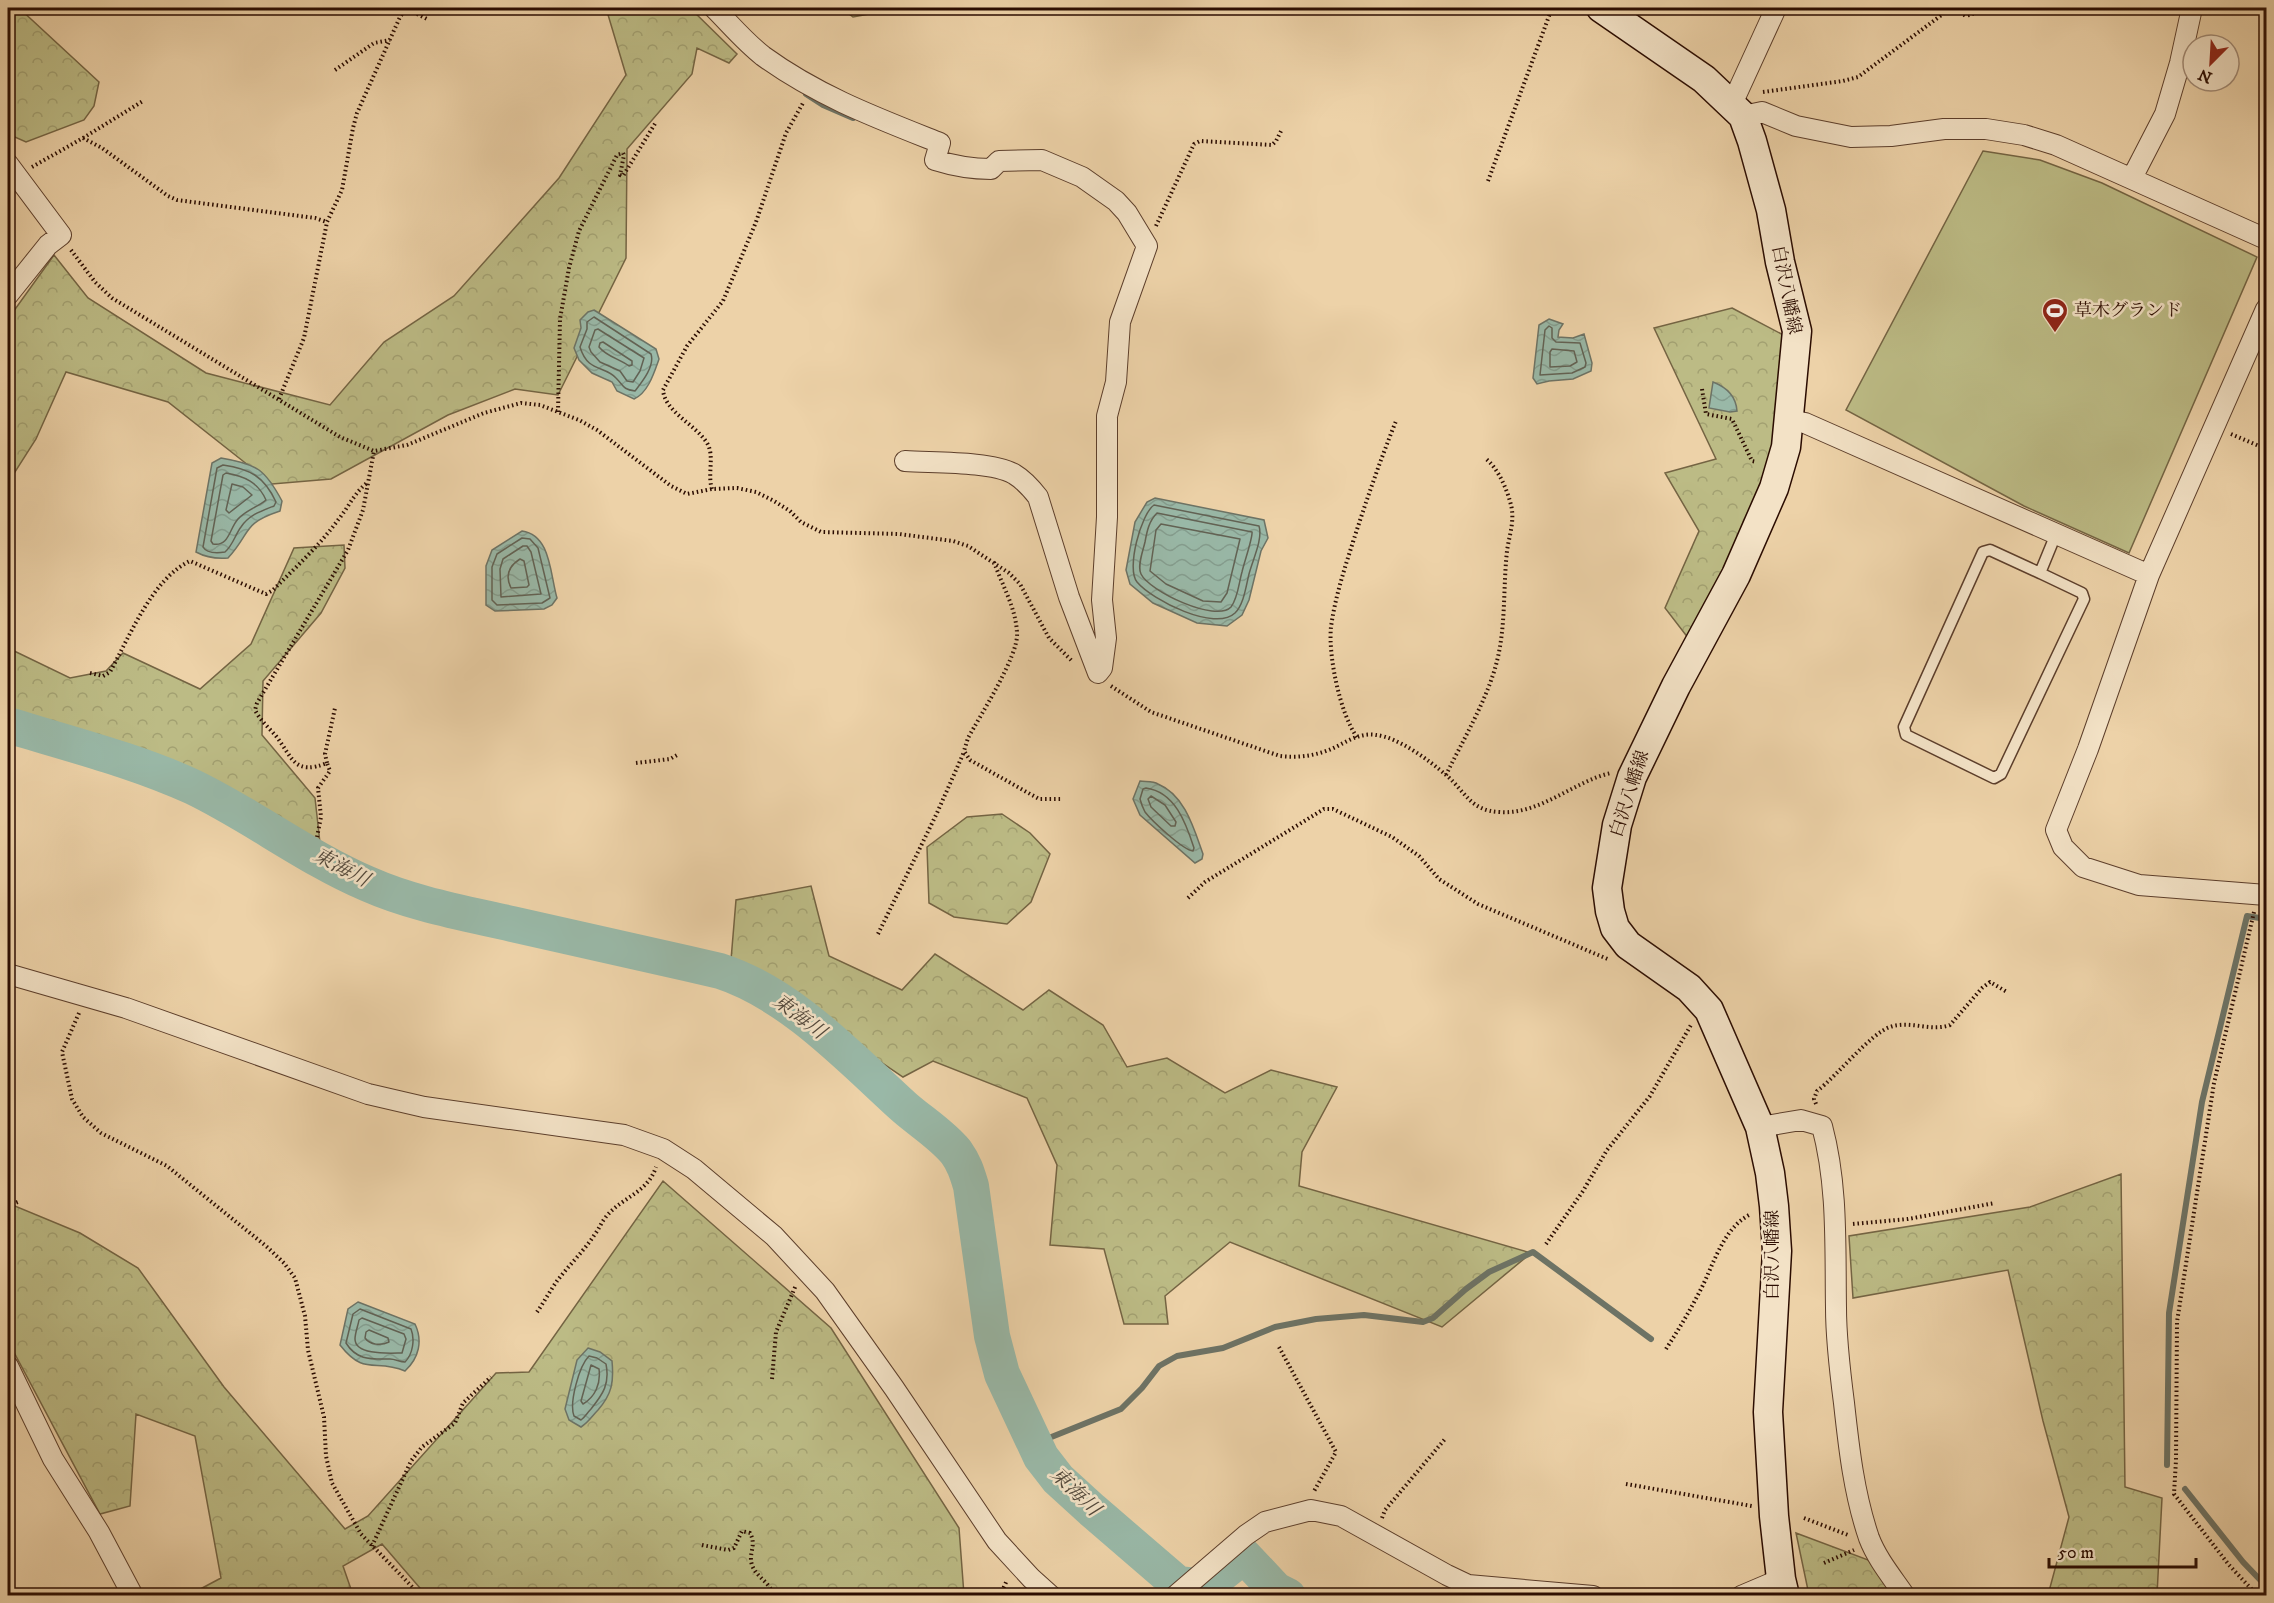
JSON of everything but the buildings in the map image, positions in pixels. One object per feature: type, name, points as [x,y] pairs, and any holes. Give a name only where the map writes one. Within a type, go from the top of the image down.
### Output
[{"type":"main road","name":"白沢八幡線","points":[[1601,8],[1738,104],[1752,141],[1771,210],[1780,262],[1797,331],[1788,432],[1774,488],[1736,575],[1676,686],[1632,777],[1617,825],[1607,888],[1615,928],[1628,945],[1689,988],[1709,1010],[1760,1128],[1770,1173],[1777,1251],[1768,1412],[1773,1507],[1783,1588]]},
{"type":"street","points":[[714,8],[762,55],[813,87],[844,105],[940,143],[935,160],[962,168],[979,169],[991,169],[999,161],[1042,160],[1082,177],[1116,201],[1127,213],[1147,246],[1120,322],[1116,382],[1107,416],[1107,517],[1102,600],[1106,638],[1102,668],[1098,673]]},
{"type":"street","points":[[1776,8],[1738,104],[1796,126],[1851,137],[1891,136],[1944,129],[1986,129],[2024,135],[2056,145],[2266,239]]},
{"type":"street","points":[[2132,178],[2165,114],[2180,63],[2192,8]]},
{"type":"street","points":[[8,295],[48,245],[61,235],[13,171]]},
{"type":"street","points":[[2263,895],[2139,885],[2083,867],[2063,847],[2056,830],[2088,749],[2150,574],[2266,309]]},
{"type":"street","points":[[1788,432],[1805,423],[2150,574]]},
{"type":"street","points":[[905,461],[996,467],[1013,474],[1027,484],[1038,497],[1069,597],[1098,673]]},
{"type":"street","points":[[8,974],[126,1008],[368,1094],[424,1107],[624,1135],[663,1149],[694,1168],[774,1236],[825,1291],[997,1541],[1051,1596]]},
{"type":"street","points":[[1760,1128],[1801,1120],[1822,1126],[1830,1156],[1837,1224],[1838,1354],[1852,1476],[1868,1541],[1905,1596]]},
{"type":"street","points":[[8,1366],[53,1459],[99,1532],[133,1596]]},
{"type":"street","points":[[1175,1596],[1246,1535],[1265,1522],[1311,1510],[1341,1516],[1468,1585],[1593,1596]]},
{"type":"street","points":[[1741,1596],[1783,1588]]},
{"type":"lane","points":[[2040,573],[2056,534]]},
{"type":"lane","points":[[1990,550],[2040,573],[2082,593],[2084,599],[2001,774],[1994,778],[1906,735],[1904,727],[1983,552],[1990,550]]},
{"type":"path","points":[[1488,181],[1552,8]]},
{"type":"path","points":[[1738,104],[1769,91],[1786,87],[1843,81],[1858,77],[1952,8],[1966,16],[1992,8]]},
{"type":"path","points":[[279,399],[304,338],[327,222],[342,190],[357,113],[405,9],[427,19]]},
{"type":"path","points":[[335,70],[374,43],[390,40]]},
{"type":"path","points":[[712,489],[710,451],[707,444],[697,431],[667,403],[663,390],[687,346],[723,301],[756,222],[786,133],[813,87]]},
{"type":"path","points":[[13,171],[32,167],[143,101]]},
{"type":"path","points":[[558,412],[560,319],[579,231],[617,155],[624,153],[620,175],[623,176],[656,122]]},
{"type":"path","points":[[1147,246],[1194,144],[1200,141],[1272,145],[1281,131]]},
{"type":"path","points":[[84,138],[177,200],[315,218],[327,222]]},
{"type":"path","points":[[61,235],[95,282],[112,298],[340,437],[374,451],[408,445],[484,413],[521,403],[540,405],[579,420],[597,430],[671,486],[687,494],[712,489],[737,488],[756,492],[790,511],[810,528],[820,532],[899,534],[953,541],[968,546],[993,561],[1020,584],[1049,638],[1076,664],[1098,673],[1110,686],[1151,712],[1271,754],[1294,757],[1315,754],[1369,734],[1384,737],[1410,749],[1446,775],[1473,805],[1500,812],[1522,810],[1561,795],[1599,776],[1614,772],[1632,777]]},
{"type":"path","points":[[1702,389],[1704,412],[1732,419],[1752,461],[1757,463],[1781,444],[1788,432]]},
{"type":"path","points":[[1357,737],[1347,721],[1340,701],[1335,678],[1331,629],[1347,560],[1372,482],[1396,421]]},
{"type":"path","points":[[2214,427],[2266,449]]},
{"type":"path","points":[[327,763],[311,769],[302,767],[291,759],[255,710],[296,635],[348,550],[363,510],[374,451]]},
{"type":"path","points":[[1446,775],[1490,683],[1498,661],[1503,621],[1507,551],[1513,519],[1501,479],[1491,462],[1485,458]]},
{"type":"path","points":[[90,673],[103,676],[110,672],[153,594],[178,567],[190,561],[266,594],[273,590],[313,550],[368,482]]},
{"type":"path","points":[[8,498],[13,494]]},
{"type":"path","points":[[878,934],[937,813],[968,738],[1015,650],[1018,634],[1005,587],[993,561]]},
{"type":"path","points":[[317,837],[321,817],[318,788],[330,771],[325,754],[335,708]]},
{"type":"path","points":[[964,751],[970,760],[1039,799],[1063,799]]},
{"type":"path","points":[[636,763],[670,759],[677,755]]},
{"type":"path","points":[[1188,898],[1205,882],[1304,821],[1324,809],[1333,810],[1392,837],[1419,856],[1439,879],[1478,904],[1619,964]]},
{"type":"path","points":[[2258,1596],[2229,1565],[2174,1494],[2177,1322],[2214,1083],[2263,895]]},
{"type":"path","points":[[1814,1124],[1818,1110],[1814,1099],[1817,1091],[1887,1028],[1910,1024],[1943,1028],[1950,1025],[1990,982],[2007,992]]},
{"type":"path","points":[[86,996],[62,1052],[72,1099],[83,1117],[100,1133],[167,1166],[266,1246],[284,1263],[295,1278],[305,1316],[308,1350],[324,1417],[326,1456],[332,1484],[340,1500],[372,1546],[421,1596]]},
{"type":"path","points":[[1546,1244],[1583,1191],[1607,1150],[1650,1096],[1695,1017],[1709,1010]]},
{"type":"path","points":[[537,1312],[557,1281],[596,1234],[605,1218],[623,1200],[633,1197],[654,1173],[663,1149]]},
{"type":"path","points":[[8,1206],[20,1201]]},
{"type":"path","points":[[1837,1224],[1908,1219],[1995,1203]]},
{"type":"path","points":[[1666,1349],[1681,1328],[1730,1234],[1746,1216],[1774,1206]]},
{"type":"path","points":[[772,1379],[776,1332],[805,1269]]},
{"type":"path","points":[[1279,1347],[1336,1452],[1334,1459],[1313,1490],[1311,1510]]},
{"type":"path","points":[[372,1546],[411,1461],[422,1448],[455,1423],[464,1403],[491,1377]]},
{"type":"path","points":[[1374,1535],[1385,1510],[1445,1439]]},
{"type":"path","points":[[1626,1484],[1727,1503],[1761,1508],[1773,1507]]},
{"type":"path","points":[[1804,1518],[1868,1541]]},
{"type":"path","points":[[702,1545],[728,1550],[734,1548],[742,1531],[746,1530],[754,1540],[751,1559],[753,1567],[772,1587],[774,1596]]},
{"type":"path","points":[[1824,1563],[1868,1541]]},
{"type":"green space","points":[[8,8],[19,8],[99,82],[94,106],[84,120],[26,142],[8,134]]},
{"type":"green space","points":[[606,8],[690,8],[737,54],[729,63],[697,48],[692,74],[627,149],[626,258],[558,395],[515,389],[448,415],[331,479],[272,484],[168,402],[66,372],[36,439],[8,483],[8,319],[54,255],[88,298],[206,373],[330,405],[384,342],[454,296],[559,178],[626,75]]},
{"type":"green space","points":[[841,8],[902,8],[853,17]]},
{"type":"green space","name":"草木グランド","points":[[1983,151],[2040,160],[2102,183],[2257,257],[2129,553],[2024,506],[1846,410]]},
{"type":"green space","points":[[1732,308],[1789,338],[1778,446],[1692,643],[1665,608],[1699,531],[1665,473],[1716,459],[1654,328]]},
{"type":"green space","points":[[344,545],[345,568],[321,613],[263,681],[262,735],[315,798],[321,852],[249,807],[193,776],[112,746],[8,715],[8,648],[70,678],[106,671],[123,653],[200,689],[251,644],[294,548]]},
{"type":"green space","points":[[1002,814],[1030,833],[1050,854],[1031,902],[1007,924],[954,917],[929,903],[927,847],[967,817]]},
{"type":"green space","points":[[811,886],[829,956],[902,990],[935,954],[1023,1010],[1049,990],[1103,1025],[1127,1067],[1167,1058],[1225,1093],[1271,1070],[1337,1087],[1302,1152],[1299,1186],[1531,1253],[1442,1327],[1230,1242],[1165,1296],[1168,1324],[1124,1324],[1104,1249],[1050,1245],[1057,1165],[1027,1098],[933,1061],[903,1077],[731,960],[736,900]]},
{"type":"green space","points":[[2121,1174],[2125,1487],[2162,1498],[2157,1595],[2048,1595],[2069,1517],[2043,1421],[2008,1270],[1853,1298],[1849,1236],[2030,1207]]},
{"type":"green space","points":[[663,1181],[831,1328],[959,1528],[964,1595],[426,1595],[382,1544],[343,1566],[353,1595],[189,1595],[221,1578],[195,1436],[136,1414],[130,1506],[100,1514],[8,1341],[8,1209],[15,1206],[80,1233],[138,1268],[224,1387],[345,1529],[368,1516],[496,1373],[529,1372]]},
{"type":"green space","points":[[1796,1533],[1871,1561],[1893,1595],[1809,1595]]},
{"type":"water","points":[[594,310],[656,349],[659,359],[653,376],[643,392],[634,399],[617,391],[612,382],[592,373],[579,360],[574,348],[581,328],[580,320],[588,312]]},
{"type":"water","points":[[1549,319],[1563,324],[1558,337],[1573,338],[1584,334],[1592,363],[1591,371],[1573,379],[1537,384],[1533,378],[1539,325]]},
{"type":"water","points":[[1713,382],[1730,393],[1737,411],[1709,408]]},
{"type":"water","points":[[221,458],[243,463],[259,470],[265,475],[282,501],[280,511],[253,525],[228,558],[208,557],[196,552],[212,463]]},
{"type":"water","points":[[1155,498],[1264,520],[1268,538],[1261,551],[1249,600],[1242,615],[1227,626],[1197,623],[1153,603],[1130,584],[1126,570],[1135,522],[1147,502]]},
{"type":"water","points":[[522,531],[532,534],[544,548],[557,598],[552,605],[544,609],[495,611],[486,605],[486,566],[492,550]]},
{"type":"water","points":[[1140,781],[1156,783],[1167,789],[1182,804],[1203,854],[1202,859],[1195,863],[1140,815],[1133,799]]},
{"type":"water","points":[[358,1302],[415,1324],[419,1337],[418,1349],[414,1361],[405,1371],[395,1367],[356,1361],[340,1345],[348,1309]]},
{"type":"water","points":[[588,1348],[600,1352],[612,1361],[613,1375],[609,1393],[603,1404],[581,1427],[569,1420],[565,1409],[577,1360]]},
{"type":"waterway","points":[[806,94],[823,105],[853,118]]},
{"type":"waterway","name":"東海川","points":[[8,725],[171,777],[215,798],[345,874],[385,891],[457,912],[720,971],[746,981],[795,1011],[841,1048],[904,1107],[944,1139],[961,1160],[971,1186],[992,1336],[1002,1374],[1041,1457],[1058,1479],[1178,1584],[1205,1587],[1244,1556],[1276,1590],[1288,1596]]},
{"type":"waterway","points":[[2167,1465],[2169,1313],[2202,1102],[2247,916],[2266,919]]},
{"type":"waterway","points":[[1034,1444],[1121,1409],[1142,1388],[1159,1366],[1177,1356],[1223,1348],[1275,1327],[1316,1319],[1364,1315],[1423,1322],[1433,1318],[1489,1272],[1533,1252],[1651,1339]]},
{"type":"waterway","points":[[2185,1489],[2243,1562],[2266,1586]]},
{"type":"place","name":"草木グランド","points":[[2055,334]]}]
